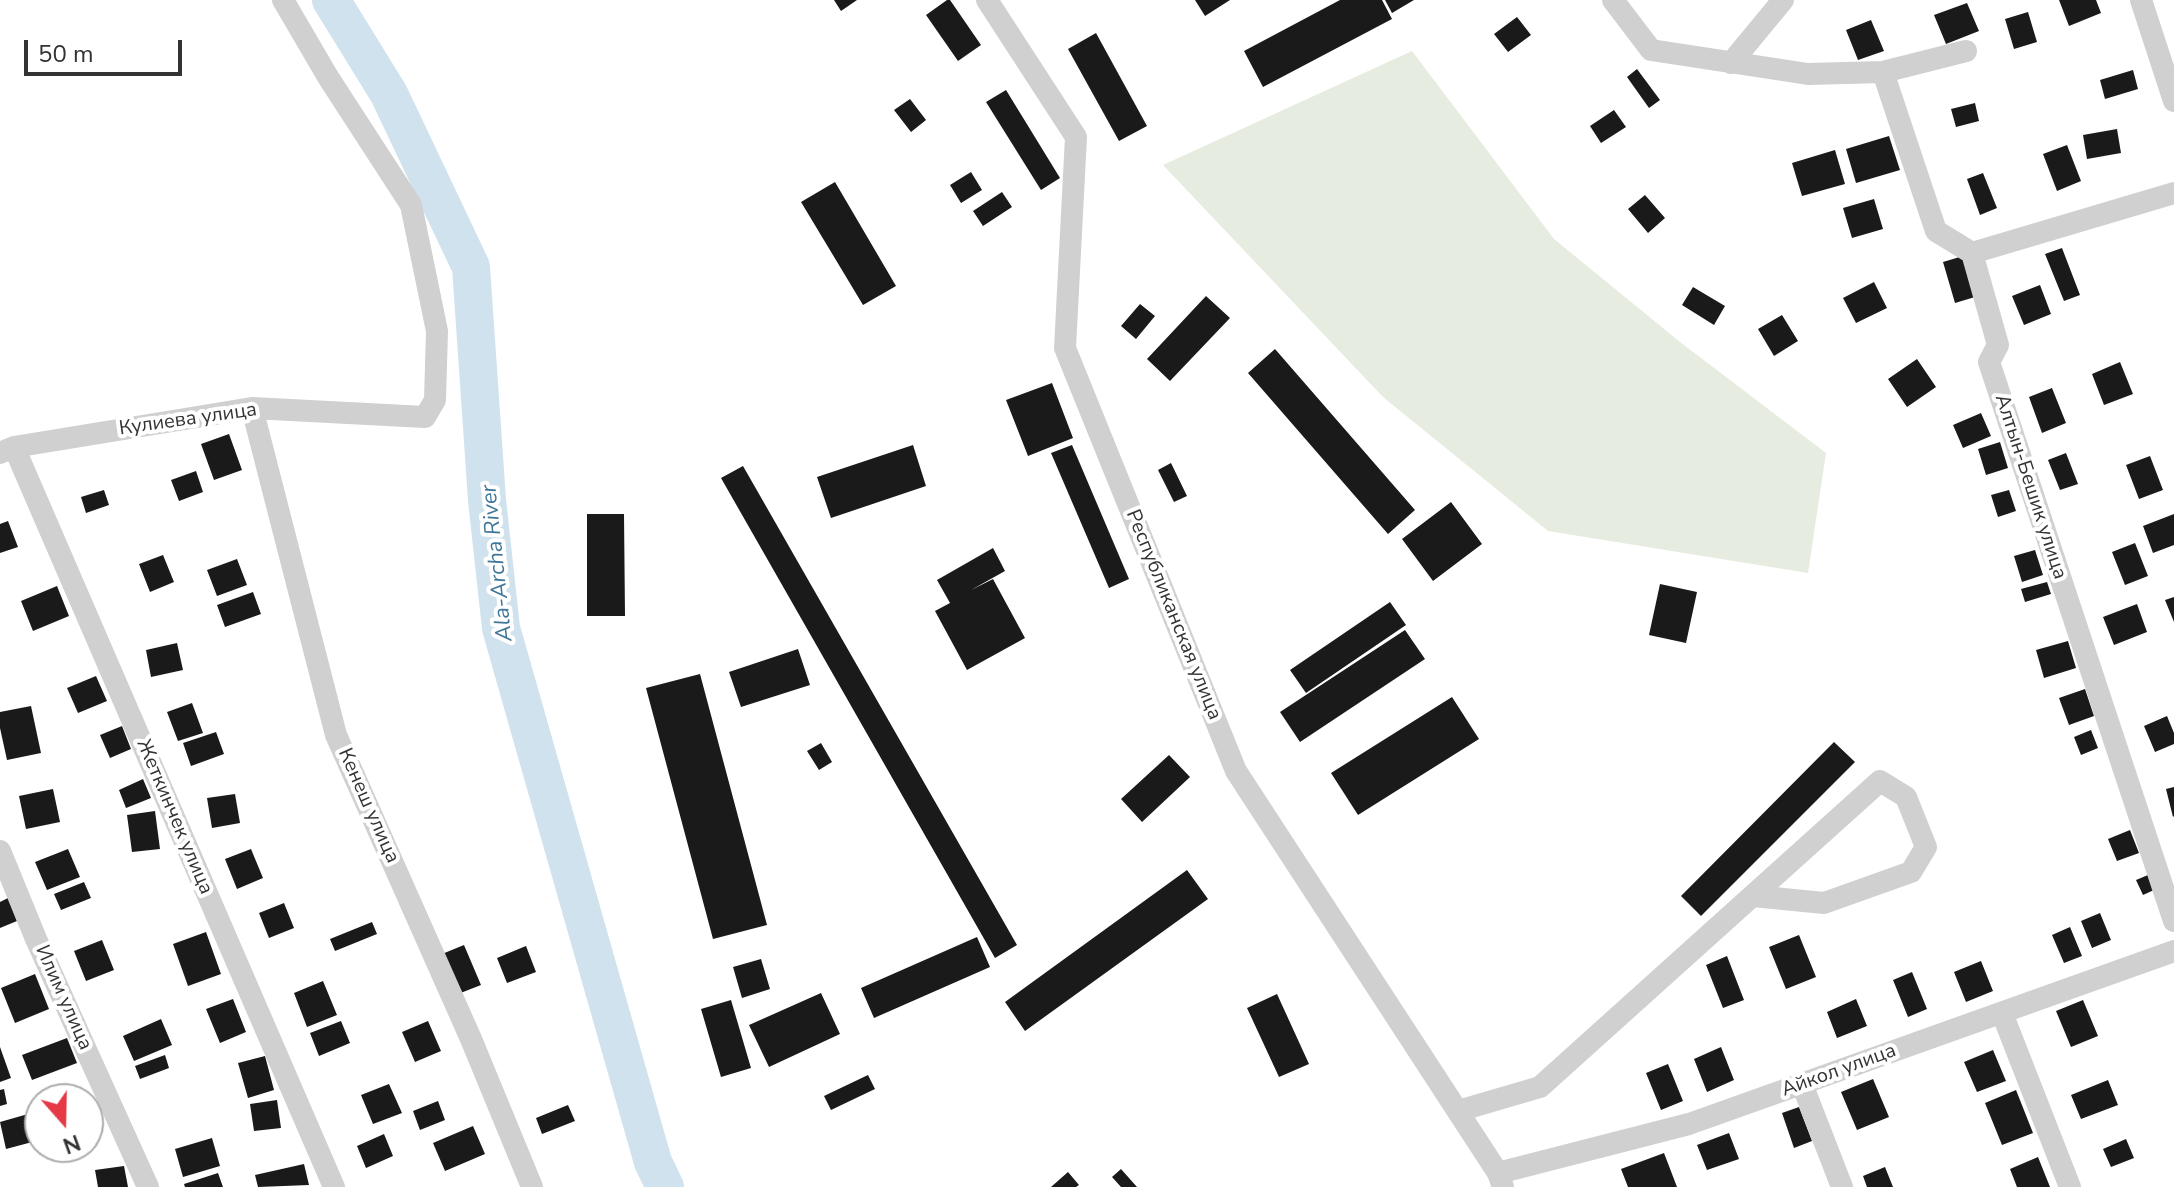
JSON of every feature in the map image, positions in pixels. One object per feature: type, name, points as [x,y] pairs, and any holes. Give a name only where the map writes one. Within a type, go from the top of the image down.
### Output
[{"type":"street","name":"Кулиева улица","points":[[7,450],[252,408],[425,417],[435,400],[437,331],[411,205],[328,77],[283,0]]},
{"type":"street","points":[[1613,0],[1651,50],[1731,63],[1808,74],[1883,72],[1966,51]]},
{"type":"street","points":[[1731,63],[1783,0]]},
{"type":"street","points":[[2141,0],[2174,101]]},
{"type":"street","name":"Республиканская улица","points":[[993,3],[1076,137],[1065,348],[1236,771],[1501,1180]]},
{"type":"street","points":[[1883,72],[1936,231],[1972,253],[2174,193]]},
{"type":"street","name":"Алтын-Бешик улица","points":[[1972,253],[1998,345],[1989,362],[2174,921]]},
{"type":"street","name":"Кенеш улица","points":[[252,408],[336,735],[471,1039],[532,1187]]},
{"type":"street","name":"Жеткинчек улица","points":[[7,450],[334,1187]]},
{"type":"street","points":[[1458,1111],[1540,1087],[1880,781],[1906,797],[1926,847],[1911,872],[1824,903],[1753,896]]},
{"type":"street","name":"Илим улица","points":[[0,851],[36,939],[148,1187]]},
{"type":"street","name":"Айкол улица","points":[[1501,1180],[1689,1124],[2174,951]]},
{"type":"street","points":[[2002,1013],[2070,1187]]},
{"type":"street","points":[[1802,1084],[1842,1187]]},
{"type":"shaded area","points":[[1412,51],[1554,239],[1680,342],[1826,453],[1808,573],[1548,531],[1383,397],[1163,165]]},
{"type":"building","points":[[834,0],[857,0],[841,11]]},
{"type":"building","points":[[947,0],[981,45],[958,61],[926,15]]},
{"type":"building","points":[[1195,0],[1230,0],[1205,16]]},
{"type":"building","points":[[1340,0],[1382,0],[1392,19],[1263,87],[1244,51]]},
{"type":"building","points":[[1385,0],[1414,0],[1392,13]]},
{"type":"building","points":[[2059,0],[2096,0],[2101,13],[2069,26]]},
{"type":"building","points":[[1967,3],[1979,31],[1946,44],[1934,15]]},
{"type":"building","points":[[2028,12],[2037,42],[2014,49],[2005,19]]},
{"type":"building","points":[[1517,17],[1531,35],[1508,52],[1494,34]]},
{"type":"building","points":[[1871,20],[1884,51],[1858,60],[1846,30]]},
{"type":"building","points":[[1096,33],[1147,126],[1119,141],[1068,49]]},
{"type":"building","points":[[1637,69],[1660,100],[1649,108],[1627,77]]},
{"type":"building","points":[[2133,70],[2138,89],[2105,99],[2100,80]]},
{"type":"building","points":[[1006,90],[1060,178],[1041,190],[986,102]]},
{"type":"building","points":[[910,99],[926,120],[911,132],[894,110]]},
{"type":"building","points":[[1975,103],[1979,121],[1956,127],[1951,109]]},
{"type":"building","points":[[1614,110],[1626,127],[1601,143],[1590,126]]},
{"type":"building","points":[[2117,129],[2121,153],[2087,159],[2083,135]]},
{"type":"building","points":[[1889,136],[1900,170],[1856,183],[1846,149]]},
{"type":"building","points":[[2067,145],[2081,181],[2057,191],[2043,154]]},
{"type":"building","points":[[1835,150],[1845,184],[1802,196],[1792,163]]},
{"type":"building","points":[[971,172],[982,190],[961,203],[950,185]]},
{"type":"building","points":[[1983,173],[1997,208],[1980,215],[1967,179]]},
{"type":"building","points":[[835,182],[896,286],[863,305],[801,202]]},
{"type":"building","points":[[1002,192],[1012,207],[983,226],[973,211]]},
{"type":"building","points":[[1645,195],[1665,218],[1648,233],[1628,209]]},
{"type":"building","points":[[1874,199],[1883,229],[1852,238],[1843,208]]},
{"type":"building","points":[[2062,248],[2080,295],[2064,301],[2045,254]]},
{"type":"building","points":[[1963,256],[1975,297],[1955,303],[1943,262]]},
{"type":"building","points":[[1874,282],[1887,308],[1856,323],[1843,298]]},
{"type":"building","points":[[2040,285],[2051,314],[2024,325],[2012,296]]},
{"type":"building","points":[[1693,287],[1725,306],[1714,325],[1682,305]]},
{"type":"building","points":[[1206,296],[1230,318],[1170,381],[1147,359]]},
{"type":"building","points":[[1140,304],[1155,316],[1136,339],[1121,326]]},
{"type":"building","points":[[1782,315],[1798,341],[1774,356],[1758,329]]},
{"type":"building","points":[[1275,349],[1415,510],[1388,534],[1248,373]]},
{"type":"building","points":[[1917,359],[1936,387],[1907,407],[1888,379]]},
{"type":"building","points":[[2120,362],[2133,394],[2104,405],[2092,374]]},
{"type":"building","points":[[1052,383],[1073,438],[1028,456],[1006,400]]},
{"type":"building","points":[[2052,388],[2066,423],[2042,433],[2029,397]]},
{"type":"building","points":[[1981,413],[1991,436],[1963,448],[1953,425]]},
{"type":"building","points":[[229,434],[242,470],[214,480],[201,444]]},
{"type":"building","points":[[2000,442],[2008,468],[1986,475],[1978,449]]},
{"type":"building","points":[[913,445],[926,486],[831,518],[817,477]]},
{"type":"building","points":[[1072,445],[1129,579],[1109,588],[1051,453]]},
{"type":"building","points":[[2066,453],[2078,484],[2060,490],[2048,460]]},
{"type":"building","points":[[2150,456],[2163,490],[2139,499],[2126,465]]},
{"type":"building","points":[[1171,463],[1187,496],[1174,502],[1158,470]]},
{"type":"building","points":[[743,466],[1017,945],[995,958],[721,478]]},
{"type":"building","points":[[196,471],[203,492],[179,501],[171,480]]},
{"type":"building","points":[[104,490],[109,505],[86,513],[81,497]]},
{"type":"building","points":[[2009,490],[2016,511],[1998,517],[1991,495]]},
{"type":"building","points":[[1451,502],[1482,544],[1433,581],[1402,539]]},
{"type":"building","points":[[587,514],[624,514],[625,616],[587,616]]},
{"type":"building","points":[[2174,514],[2174,545],[2153,553],[2143,526]]},
{"type":"building","points":[[8,521],[18,547],[0,553],[0,524]]},
{"type":"building","points":[[2135,543],[2148,576],[2125,585],[2112,552]]},
{"type":"building","points":[[993,548],[1005,571],[971,590],[993,579],[1025,638],[967,670],[935,611],[950,603],[937,580]]},
{"type":"building","points":[[2035,550],[2043,575],[2022,582],[2014,556]]},
{"type":"building","points":[[163,555],[174,582],[150,592],[139,564]]},
{"type":"building","points":[[237,559],[247,585],[217,596],[207,570]]},
{"type":"building","points":[[2047,582],[2051,594],[2025,602],[2021,589]]},
{"type":"building","points":[[1660,584],[1697,592],[1686,643],[1649,635]]},
{"type":"building","points":[[57,586],[69,616],[33,631],[21,601]]},
{"type":"building","points":[[253,592],[261,614],[225,627],[217,605]]},
{"type":"building","points":[[2174,597],[2174,622],[2165,600]]},
{"type":"building","points":[[1390,602],[1406,625],[1306,693],[1290,670]]},
{"type":"building","points":[[2137,604],[2147,632],[2114,645],[2103,617]]},
{"type":"building","points":[[1405,630],[1425,659],[1300,742],[1280,712]]},
{"type":"building","points":[[2068,641],[2076,668],[2044,678],[2036,650]]},
{"type":"building","points":[[177,643],[183,670],[151,677],[146,650]]},
{"type":"building","points":[[798,649],[810,685],[741,707],[729,672]]},
{"type":"building","points":[[700,674],[767,925],[713,939],[646,688]]},
{"type":"building","points":[[96,676],[107,701],[78,713],[67,688]]},
{"type":"building","points":[[2085,689],[2094,716],[2069,725],[2059,698]]},
{"type":"building","points":[[1452,697],[1479,739],[1358,815],[1331,773]]},
{"type":"building","points":[[192,703],[203,733],[178,741],[167,712]]},
{"type":"building","points":[[31,706],[41,753],[7,760],[0,712]]},
{"type":"building","points":[[2167,716],[2174,733],[2174,744],[2155,752],[2144,726]]},
{"type":"building","points":[[122,726],[131,749],[110,758],[100,735]]},
{"type":"building","points":[[2091,730],[2098,748],[2081,755],[2074,737]]},
{"type":"building","points":[[216,732],[224,754],[191,766],[183,743]]},
{"type":"building","points":[[1834,742],[1855,762],[1701,916],[1681,896]]},
{"type":"building","points":[[821,743],[832,762],[819,770],[807,751]]},
{"type":"building","points":[[1169,755],[1190,777],[1142,822],[1121,799]]},
{"type":"building","points":[[143,779],[151,798],[126,808],[119,790]]},
{"type":"building","points":[[2174,787],[2174,816],[2173,817],[2166,789]]},
{"type":"building","points":[[53,789],[60,822],[26,829],[19,796]]},
{"type":"building","points":[[235,794],[240,823],[212,828],[207,798]]},
{"type":"building","points":[[155,811],[160,849],[132,852],[127,815]]},
{"type":"building","points":[[2130,830],[2139,853],[2117,861],[2108,839]]},
{"type":"building","points":[[68,849],[80,877],[47,890],[35,862]]},
{"type":"building","points":[[251,849],[263,878],[237,889],[225,859]]},
{"type":"building","points":[[1187,870],[1208,899],[1025,1031],[1005,1002]]},
{"type":"building","points":[[2148,875],[2154,890],[2143,895],[2136,880]]},
{"type":"building","points":[[84,882],[91,898],[61,910],[54,894]]},
{"type":"building","points":[[8,898],[17,921],[0,928],[0,902]]},
{"type":"building","points":[[284,903],[294,928],[269,938],[259,913]]},
{"type":"building","points":[[2100,913],[2111,940],[2092,948],[2081,921]]},
{"type":"building","points":[[372,922],[377,934],[335,951],[330,939]]},
{"type":"building","points":[[2070,927],[2082,956],[2064,963],[2052,935]]},
{"type":"building","points":[[206,932],[221,974],[188,986],[173,944]]},
{"type":"building","points":[[1799,935],[1816,977],[1786,989],[1769,947]]},
{"type":"building","points":[[977,937],[990,967],[874,1018],[861,988]]},
{"type":"building","points":[[102,940],[114,970],[86,981],[74,951]]},
{"type":"building","points":[[464,945],[481,985],[458,994],[442,954]]},
{"type":"building","points":[[526,946],[536,972],[507,983],[497,958]]},
{"type":"building","points":[[1727,956],[1744,1000],[1723,1008],[1706,965]]},
{"type":"building","points":[[761,959],[770,989],[742,998],[733,967]]},
{"type":"building","points":[[1981,961],[1993,991],[1966,1002],[1954,972]]},
{"type":"building","points":[[1912,972],[1927,1009],[1908,1017],[1893,980]]},
{"type":"building","points":[[35,974],[49,1009],[15,1023],[1,988]]},
{"type":"building","points":[[323,981],[337,1015],[307,1027],[294,993]]},
{"type":"building","points":[[821,993],[840,1034],[769,1067],[749,1025]]},
{"type":"building","points":[[1277,994],[1309,1064],[1279,1077],[1247,1008]]},
{"type":"building","points":[[233,999],[246,1032],[220,1043],[206,1009]]},
{"type":"building","points":[[1856,999],[1867,1026],[1837,1038],[1827,1012]]},
{"type":"building","points":[[731,1000],[751,1068],[721,1077],[701,1009]]},
{"type":"building","points":[[2083,1000],[2098,1036],[2071,1047],[2056,1011]]},
{"type":"building","points":[[161,1019],[172,1045],[134,1061],[123,1036]]},
{"type":"building","points":[[341,1021],[350,1043],[319,1056],[310,1033]]},
{"type":"building","points":[[428,1021],[441,1051],[415,1062],[402,1032]]},
{"type":"building","points":[[67,1038],[77,1063],[32,1080],[22,1055]]},
{"type":"building","points":[[0,1047],[11,1078],[0,1082]]},
{"type":"building","points":[[1721,1047],[1734,1080],[1707,1092],[1694,1059]]},
{"type":"building","points":[[1993,1050],[2006,1081],[1977,1092],[1964,1062]]},
{"type":"building","points":[[165,1055],[169,1068],[140,1079],[135,1066]]},
{"type":"building","points":[[265,1056],[274,1090],[248,1098],[238,1063]]},
{"type":"building","points":[[1668,1064],[1683,1101],[1661,1110],[1646,1073]]},
{"type":"building","points":[[868,1075],[875,1089],[831,1110],[824,1096]]},
{"type":"building","points":[[1873,1079],[1889,1117],[1857,1130],[1841,1092]]},
{"type":"building","points":[[2108,1080],[2118,1105],[2081,1119],[2071,1095]]},
{"type":"building","points":[[389,1084],[402,1113],[373,1124],[361,1095]]},
{"type":"building","points":[[4,1089],[7,1104],[0,1106],[0,1090]]},
{"type":"building","points":[[2016,1090],[2033,1133],[2002,1145],[1985,1103]]},
{"type":"building","points":[[277,1100],[281,1128],[254,1131],[250,1104]]},
{"type":"building","points":[[438,1101],[445,1120],[420,1130],[413,1111]]},
{"type":"building","points":[[568,1105],[575,1121],[542,1134],[536,1118]]},
{"type":"building","points":[[1799,1107],[1812,1141],[1794,1148],[1782,1113]]},
{"type":"building","points":[[24,1115],[24,1144],[6,1149],[0,1122]]},
{"type":"building","points":[[473,1126],[485,1154],[445,1171],[433,1143]]},
{"type":"building","points":[[1729,1133],[1739,1159],[1707,1170],[1697,1145]]},
{"type":"building","points":[[384,1134],[393,1156],[366,1168],[357,1146]]},
{"type":"building","points":[[212,1138],[220,1166],[183,1177],[175,1149]]},
{"type":"building","points":[[2126,1139],[2134,1158],[2111,1167],[2103,1149]]},
{"type":"building","points":[[1664,1153],[1677,1187],[1628,1187],[1621,1169]]},
{"type":"building","points":[[2038,1157],[2050,1187],[2017,1187],[2010,1169]]},
{"type":"building","points":[[304,1164],[309,1185],[258,1187],[255,1175]]},
{"type":"building","points":[[124,1166],[128,1187],[98,1187],[95,1170]]},
{"type":"building","points":[[1885,1167],[1893,1187],[1867,1187],[1863,1176]]},
{"type":"building","points":[[1121,1169],[1137,1187],[1121,1187],[1112,1177]]},
{"type":"building","points":[[1068,1172],[1079,1185],[1051,1187]]},
{"type":"building","points":[[218,1173],[223,1187],[185,1187],[184,1184]]},
{"type":"waterway","name":"Ala-Archa River","points":[[331,0],[389,94],[471,267],[487,500],[501,628],[653,1162],[665,1187]]}]
